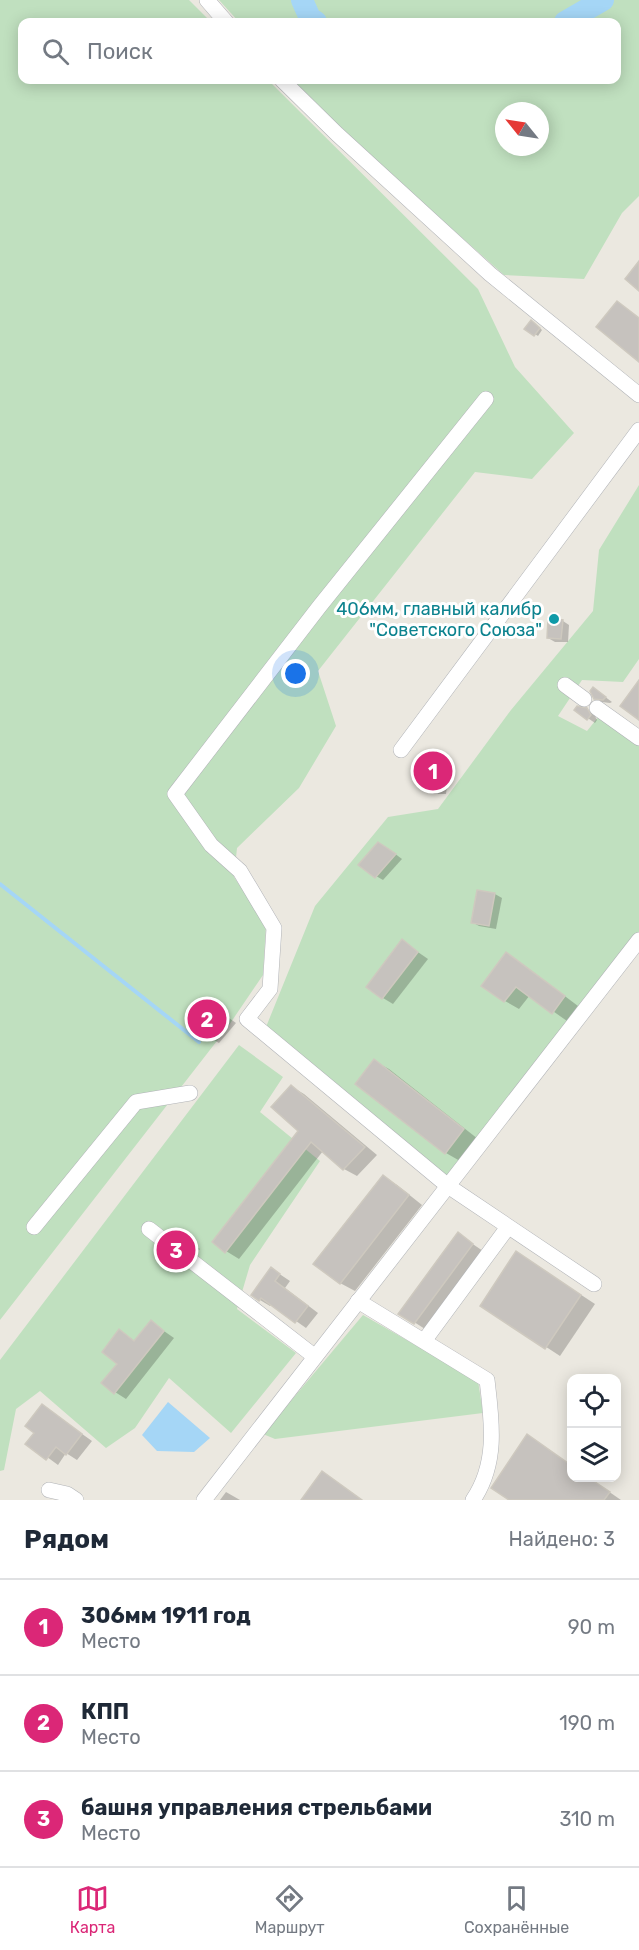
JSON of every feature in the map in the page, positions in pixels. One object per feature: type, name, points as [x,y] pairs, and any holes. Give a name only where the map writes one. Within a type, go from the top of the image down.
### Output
[{"type":"lane","points":[[207,0],[223,18]]},
{"type":"lane","points":[[286,84],[337,134],[490,274],[639,395]]},
{"type":"lane","points":[[486,399],[319,607],[175,794],[211,845],[240,871],[274,928],[270,989],[247,1019],[448,1186],[594,1284]]},
{"type":"lane","points":[[401,750],[639,430]]},
{"type":"lane","points":[[565,685],[584,699]]},
{"type":"lane","points":[[597,708],[639,738]]},
{"type":"lane","points":[[204,1500],[639,940]]},
{"type":"lane","points":[[34,1227],[136,1102],[190,1093]]},
{"type":"lane","points":[[424,1341],[508,1227]]},
{"type":"lane","points":[[149,1229],[167,1243]]},
{"type":"lane","points":[[185,1256],[315,1356]]},
{"type":"lane","points":[[358,1302],[487,1380],[491,1412],[491,1459],[479,1491],[473,1500]]},
{"type":"lane","points":[[49,1490],[67,1494],[76,1500]]},
{"type":"green space","points":[[0,0],[189,0],[207,18],[18,18],[18,84],[272,84],[478,289],[515,367],[574,433],[532,479],[475,472],[318,671],[336,726],[299,788],[237,848],[234,877],[266,925],[263,975],[227,1028],[0,1320]]},
{"type":"green space","points":[[219,0],[639,0],[639,196],[622,213],[584,279],[504,275],[345,134],[297,84],[621,84],[621,18],[235,18]]},
{"type":"green space","points":[[639,485],[639,659],[623,682],[582,680],[558,716],[587,731],[599,716],[639,744],[639,935],[446,1180],[266,1027],[315,906],[388,817],[438,809],[511,710],[593,611],[599,550]]},
{"type":"green space","points":[[239,1045],[283,1077],[260,1112],[320,1161],[250,1265],[237,1309],[296,1353],[231,1433],[169,1378],[135,1428],[106,1448],[40,1391],[16,1409],[4,1470],[0,1471],[0,1360]]},
{"type":"green space","points":[[363,1315],[478,1381],[483,1413],[275,1439],[263,1434]]},
{"type":"water","points":[[168,1402],[210,1438],[194,1452],[157,1451],[142,1435]]},
{"type":"building","points":[[639,261],[639,291],[625,279]]},
{"type":"building","points":[[617,301],[639,318],[639,362],[596,327]]},
{"type":"building","points":[[531,320],[540,328],[534,336],[524,329]]},
{"type":"building","name":"406мм, главный калибр \"Советского Союза\"","points":[[548,618],[563,620],[561,639],[547,638]]},
{"type":"building","points":[[639,680],[639,720],[620,706]]},
{"type":"building","points":[[593,687],[606,697],[603,700],[594,699],[590,691]]},
{"type":"building","points":[[577,706],[587,708],[591,715],[587,720],[574,710]]},
{"type":"building","points":[[427,770],[441,772],[439,791],[425,790]]},
{"type":"building","points":[[378,842],[396,854],[375,878],[358,865]]},
{"type":"building","points":[[477,890],[495,893],[489,926],[471,923]]},
{"type":"building","points":[[402,939],[418,952],[382,999],[366,987]]},
{"type":"building","points":[[506,952],[565,996],[552,1014],[516,987],[504,1002],[481,986]]},
{"type":"building","points":[[205,1000],[226,1016],[208,1038],[188,1022]]},
{"type":"building","points":[[374,1059],[464,1129],[445,1154],[355,1084]]},
{"type":"building","points":[[291,1085],[365,1147],[343,1170],[311,1142],[225,1253],[212,1242],[298,1131],[271,1107]]},
{"type":"building","points":[[383,1175],[409,1195],[340,1284],[313,1264]]},
{"type":"building","points":[[176,1231],[194,1244],[191,1248],[182,1247],[177,1251],[176,1259],[179,1264],[176,1268],[158,1255],[161,1251],[170,1252],[175,1248],[176,1240],[173,1235]]},
{"type":"building","points":[[458,1232],[473,1244],[414,1324],[398,1314]]},
{"type":"building","points":[[516,1251],[581,1295],[545,1349],[480,1306]]},
{"type":"building","points":[[271,1267],[280,1274],[275,1281],[308,1306],[295,1323],[261,1298],[259,1301],[251,1295]]},
{"type":"building","points":[[151,1320],[164,1331],[114,1394],[101,1383],[117,1364],[102,1352],[119,1329],[134,1341]]},
{"type":"building","points":[[42,1404],[82,1434],[66,1455],[56,1447],[46,1460],[25,1444],[34,1433],[25,1426]]},
{"type":"building","points":[[527,1434],[567,1462],[567,1482],[595,1482],[610,1492],[604,1500],[509,1500],[491,1488]]},
{"type":"building","points":[[322,1471],[362,1500],[301,1500]]},
{"type":"waterway","points":[[302,0],[310,18]]},
{"type":"waterway","points":[[572,18],[603,0]]},
{"type":"waterway","points":[[0,884],[199,1042]]},
{"type":"place","name":"406мм, главный калибр \"Советского Союза\"","points":[[554,619]]},
{"type":"place","name":"306мм 1911 год","points":[[433,771]]},
{"type":"place","name":"КПП","points":[[207,1019]]},
{"type":"place","name":"башня управления стрельбами","points":[[176,1250]]}]
